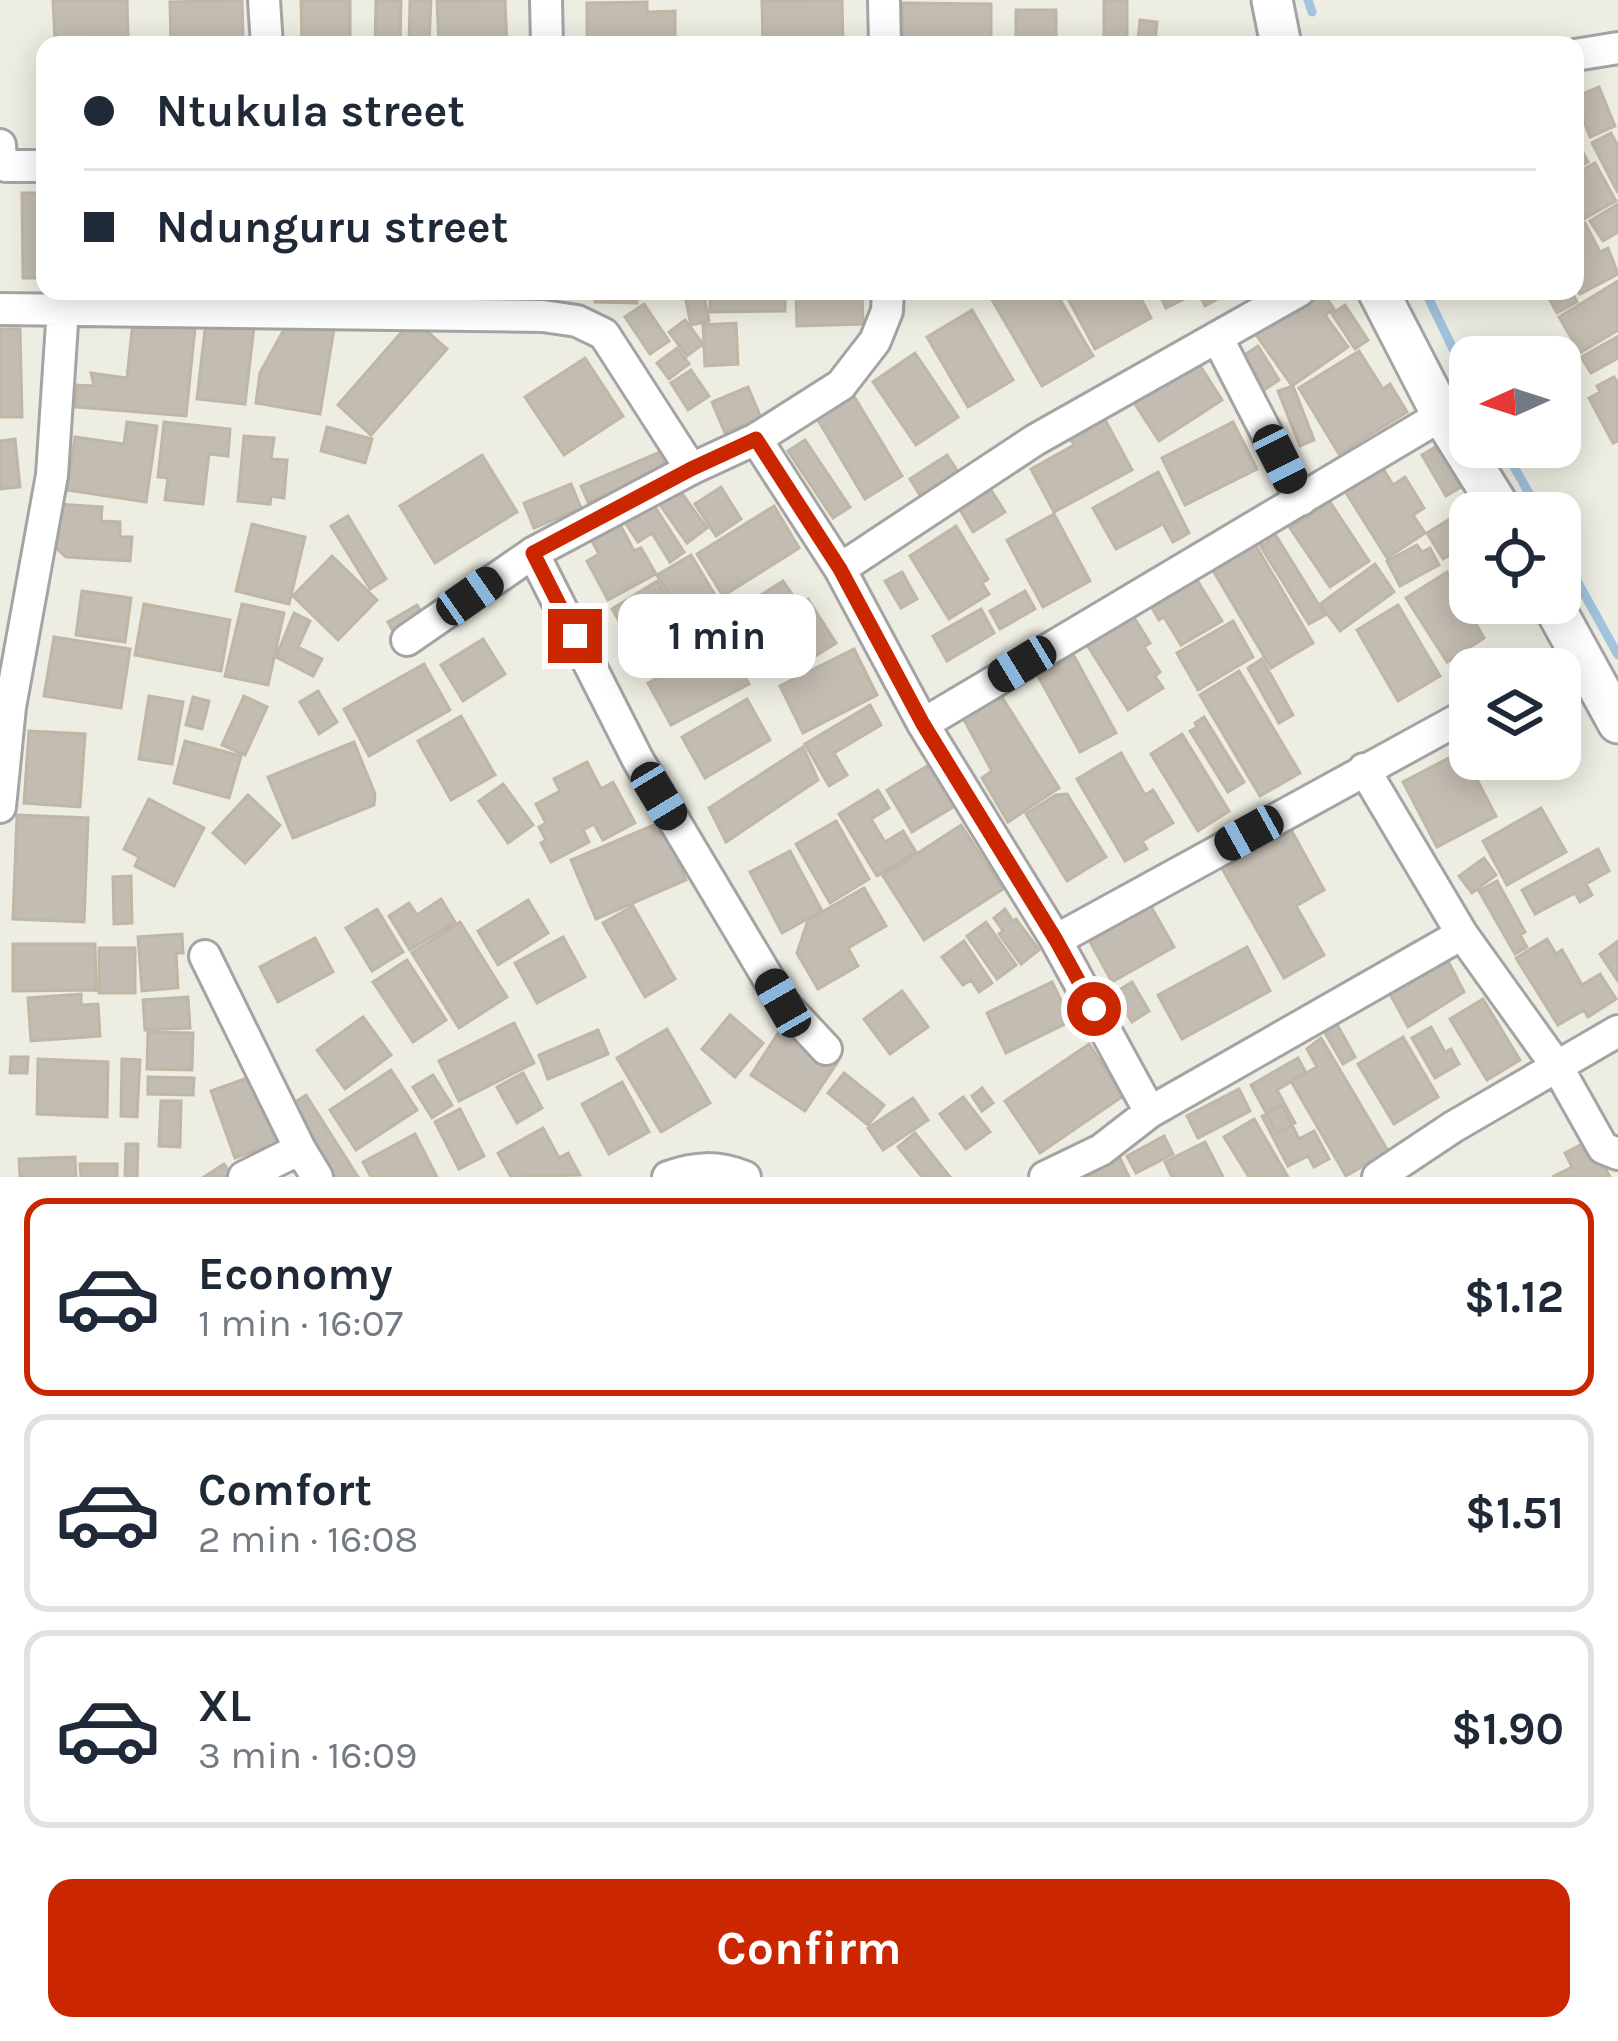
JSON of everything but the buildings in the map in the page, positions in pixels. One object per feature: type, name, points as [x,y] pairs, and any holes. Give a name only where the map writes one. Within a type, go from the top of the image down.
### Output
[{"type":"street","points":[[264,0],[266,36]]},
{"type":"street","points":[[545,0],[547,36]]},
{"type":"street","points":[[884,0],[885,36]]},
{"type":"street","points":[[1272,0],[1279,36]]},
{"type":"street","points":[[1584,54],[1618,48]]},
{"type":"street","points":[[0,145],[6,166],[36,166]]},
{"type":"street","points":[[407,640],[533,553],[756,439],[842,385],[875,340],[887,300]]},
{"type":"street","points":[[840,569],[1035,440],[1283,300]]},
{"type":"street","points":[[1383,300],[1442,415],[1490,492]]},
{"type":"street","points":[[0,309],[277,301],[543,304],[604,334],[691,469]]},
{"type":"street","points":[[0,807],[10,706],[52,475],[63,308]]},
{"type":"street","points":[[1217,337],[1301,500]]},
{"type":"street","points":[[923,724],[1442,415]]},
{"type":"street","points":[[756,439],[840,569],[923,724],[1056,940],[1150,1112]]},
{"type":"street","points":[[533,553],[638,760],[783,1003],[826,1049]]},
{"type":"street","points":[[0,606],[31,591]]},
{"type":"street","points":[[1581,680],[1618,723]]},
{"type":"street","points":[[1056,940],[1449,723]]},
{"type":"street","points":[[1364,769],[1462,934],[1558,1068],[1603,1148],[1618,1154]]},
{"type":"street","points":[[1045,1177],[1101,1150],[1150,1112],[1462,934]]},
{"type":"street","points":[[205,956],[317,1177]]},
{"type":"street","points":[[1378,1177],[1453,1127],[1618,1031]]},
{"type":"street","points":[[244,1177],[300,1149]]},
{"type":"street","points":[[668,1177],[690,1168],[745,1177]]},
{"type":"waterway","points":[[1308,0],[1312,12]]},
{"type":"waterway","points":[[1429,300],[1449,341]]},
{"type":"waterway","points":[[1515,468],[1528,492]]},
{"type":"waterway","points":[[1581,588],[1618,655]]},
{"type":"route","points":[[575,636],[533,553],[756,439],[840,569],[923,724],[1094,1009]]}]
